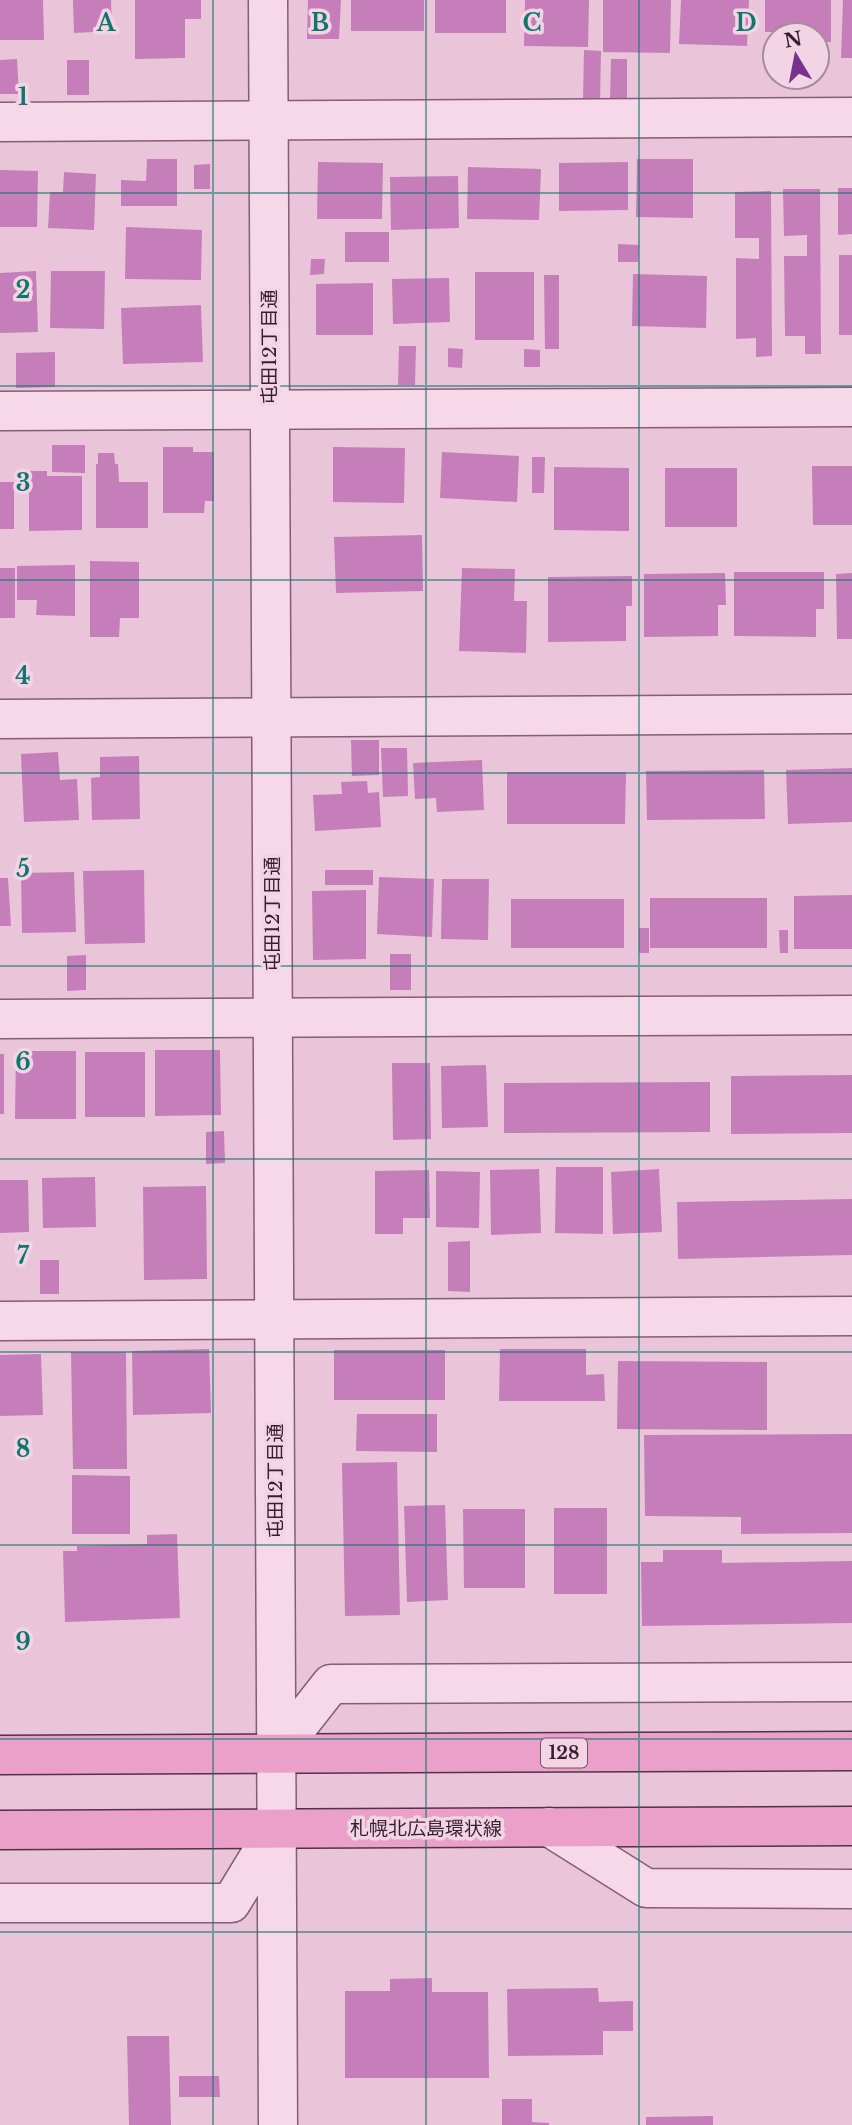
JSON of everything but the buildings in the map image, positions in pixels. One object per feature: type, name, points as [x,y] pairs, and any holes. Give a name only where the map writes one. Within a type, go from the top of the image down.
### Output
[{"type":"main road","name":"128","points":[[8,1750],[276,1754],[852,1751]]},
{"type":"main road","name":"札幌北広島環状線","points":[[0,1830],[852,1826]]},
{"type":"street","name":"屯田12丁目通","points":[[268,0],[278,2125]]},
{"type":"street","points":[[0,122],[852,117]]},
{"type":"street","points":[[0,411],[852,407]]},
{"type":"street","points":[[0,719],[852,714]]},
{"type":"street","points":[[0,1019],[852,1015]]},
{"type":"street","points":[[0,1321],[852,1316]]},
{"type":"street","points":[[276,1754],[331,1684],[852,1682]]},
{"type":"street","points":[[549,1827],[646,1888],[852,1889]]},
{"type":"street","points":[[0,1903],[231,1903],[276,1829]]}]
